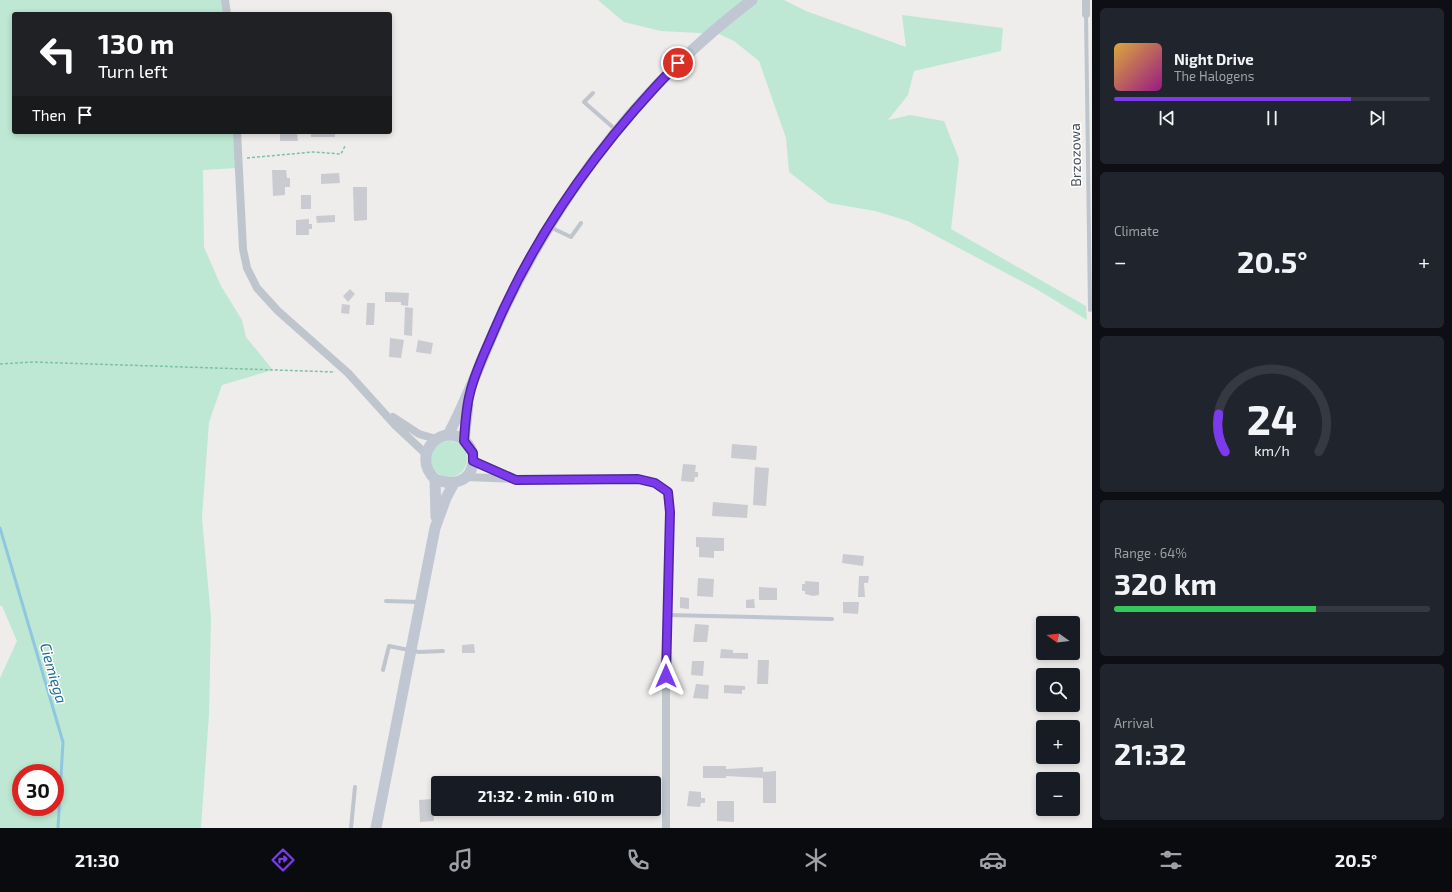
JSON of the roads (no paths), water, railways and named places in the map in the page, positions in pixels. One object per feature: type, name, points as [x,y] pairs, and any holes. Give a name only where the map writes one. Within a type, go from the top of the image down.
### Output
[{"type":"main road","points":[[448,435],[470,392],[506,304],[548,226],[588,167],[643,100],[678,63],[720,25],[752,0]]},
{"type":"main road","points":[[464,441],[470,392]]},
{"type":"main road","points":[[376,828],[435,528],[437,496],[435,479],[427,468],[426,454],[428,448],[436,439],[448,435],[464,441],[473,453],[471,470],[466,477],[454,483],[444,483],[435,479]]},
{"type":"main road","points":[[435,528],[446,498],[454,483]]},
{"type":"street","points":[[225,0],[227,12]]},
{"type":"street","name":"Brzozowa","points":[[1086,0],[1086,14]]},
{"type":"street","points":[[237,134],[243,249],[251,278],[257,288],[278,312],[348,373],[395,425],[426,454]]},
{"type":"street","points":[[381,408],[419,434],[436,439]]},
{"type":"street","points":[[473,461],[516,480]]},
{"type":"street","points":[[466,477],[516,480],[638,479],[655,483],[668,492],[670,512],[667,616],[666,828]]},
{"type":"lane","name":"Brzozowa","points":[[1086,14],[1090,310]]},
{"type":"lane","points":[[593,93],[584,102],[617,131]]},
{"type":"lane","points":[[548,226],[571,237],[581,223]]},
{"type":"lane","points":[[386,601],[420,602]]},
{"type":"lane","points":[[667,616],[832,619]]},
{"type":"lane","points":[[383,670],[388,646],[410,650],[443,651]]},
{"type":"lane","points":[[351,828],[355,787]]},
{"type":"waterway","name":"Ciemięga","points":[[0,528],[63,742],[58,828]]}]
